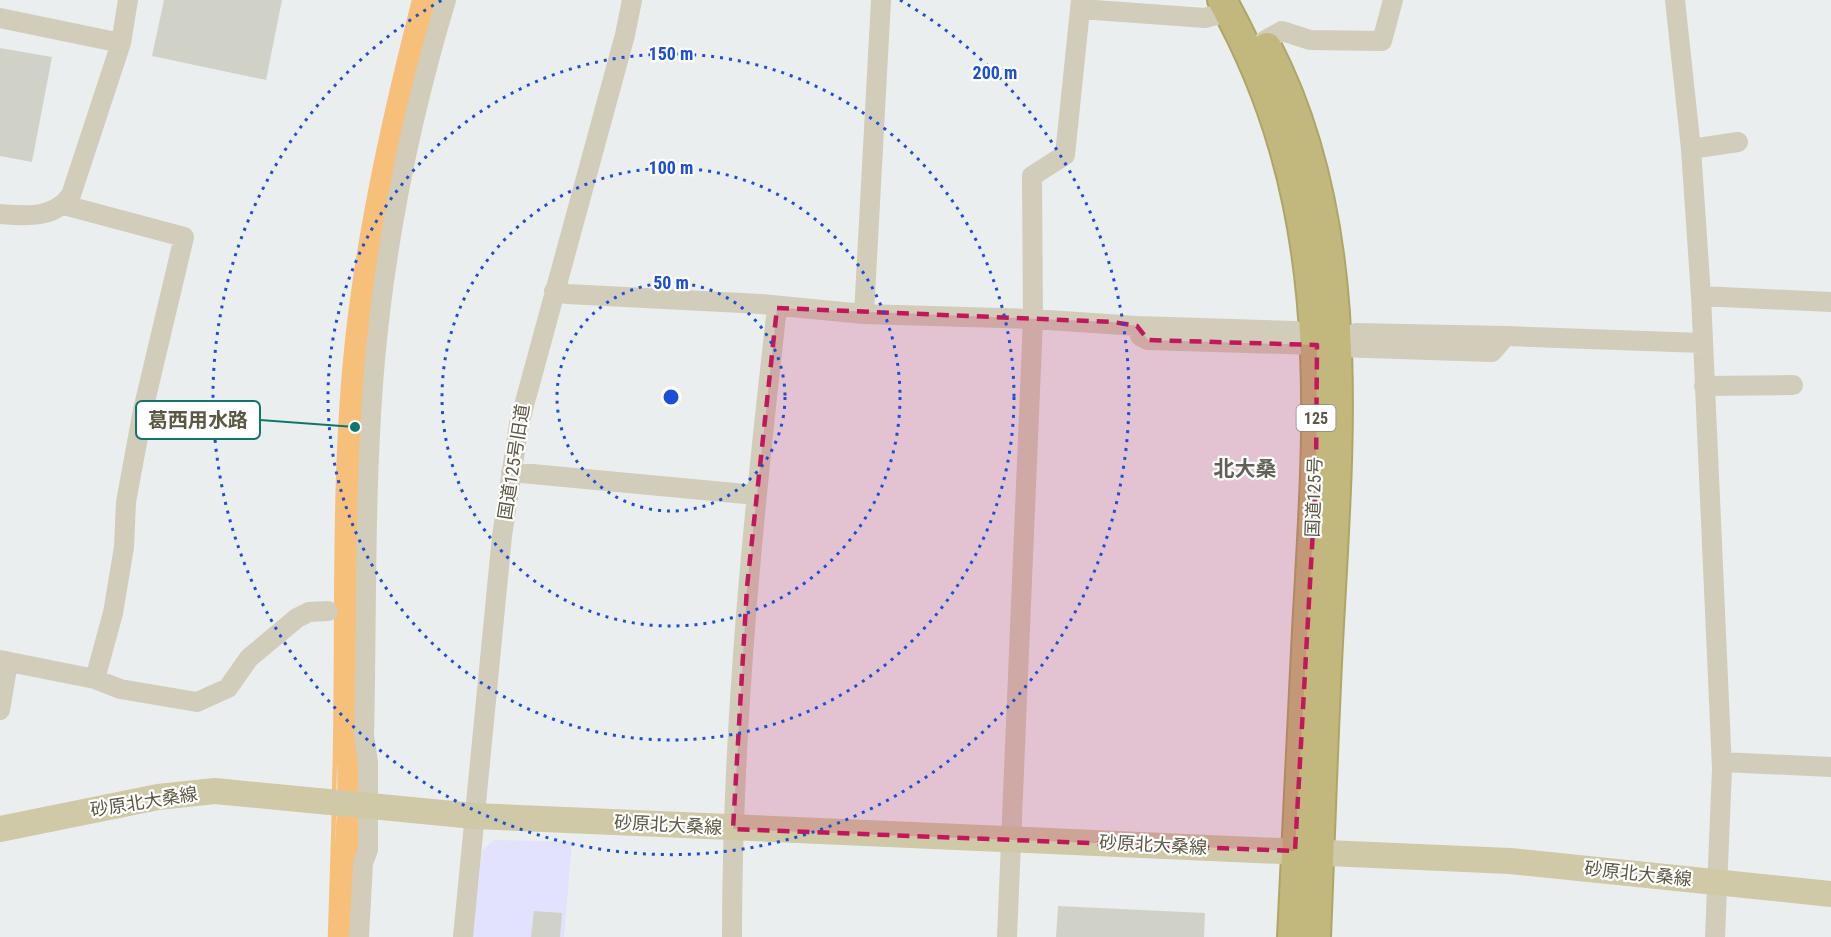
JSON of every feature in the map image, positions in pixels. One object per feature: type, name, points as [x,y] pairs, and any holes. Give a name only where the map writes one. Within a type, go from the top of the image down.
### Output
[{"type":"highway","name":"国道125号","points":[[1230,3],[1264,41],[1295,114],[1313,174],[1327,243],[1326,339],[1334,528],[1307,851],[1292,937]]},
{"type":"highway","name":"国道125号","points":[[1230,3],[1276,123],[1293,179],[1326,339]]},
{"type":"highway","name":"国道125号","points":[[1307,851],[1316,937]]},
{"type":"main road","name":"砂原北大桑線","points":[[0,829],[189,793],[215,791],[474,816],[1510,861],[1831,894]]},
{"type":"street","points":[[0,214],[25,216],[52,213],[64,205],[71,195],[121,43],[128,0]]},
{"type":"street","points":[[359,937],[363,863],[368,850],[365,807],[365,712],[369,445],[375,360],[385,270],[400,185],[422,84],[446,0]]},
{"type":"street","name":"国道125号旧道","points":[[463,937],[511,472],[530,378],[625,35],[632,0]]},
{"type":"street","points":[[864,314],[881,0]]},
{"type":"street","points":[[1264,41],[1282,31],[1310,40],[1382,41],[1393,0]]},
{"type":"street","points":[[1675,0],[1691,149],[1701,296],[1722,762],[1715,937]]},
{"type":"street","points":[[1007,937],[1033,319],[1032,176],[1065,155],[1081,4],[1205,18],[1216,15],[1230,3]]},
{"type":"street","points":[[0,18],[121,43]]},
{"type":"street","points":[[1691,149],[1738,142]]},
{"type":"street","points":[[64,205],[184,237],[143,410],[126,502],[124,547],[113,612],[95,679]]},
{"type":"street","points":[[554,291],[567,294],[864,314],[1033,319],[1137,326],[1140,336],[1148,340],[1326,339],[1492,352],[1506,336],[1702,343]]},
{"type":"street","points":[[1701,296],[1831,302]]},
{"type":"street","points":[[732,937],[733,829],[747,586],[777,308]]},
{"type":"street","points":[[1704,386],[1793,385]]},
{"type":"street","points":[[511,472],[756,495]]},
{"type":"street","points":[[0,711],[4,661],[95,679],[120,689],[197,702],[228,688],[249,658],[297,618],[309,612],[328,611]]},
{"type":"street","points":[[1722,762],[1831,768]]},
{"type":"highlighted area","points":[[777,308],[1113,322],[1137,326],[1148,340],[1317,345],[1316,476],[1295,851],[733,829],[747,587]]},
{"type":"shaded area","points":[[494,840],[572,842],[564,937],[473,937],[482,851]]},
{"type":"building","points":[[164,0],[282,0],[266,80],[152,56]]},
{"type":"building","points":[[0,48],[52,57],[32,162],[0,156]]},
{"type":"building","points":[[1058,906],[1205,913],[1204,937],[1056,937]]},
{"type":"building","points":[[534,911],[562,913],[560,937],[531,937]]},
{"type":"waterway","points":[[334,794],[337,505],[348,333],[375,165],[414,0]]},
{"type":"waterway","points":[[343,937],[351,786],[349,735],[351,543],[359,373],[372,265],[403,106],[429,0]]},
{"type":"waterway","points":[[330,937],[334,811]]},
{"type":"place","name":"葛西用水路","points":[[355,427]]},
{"type":"district","name":"北大桑","points":[[1245,469]]}]
